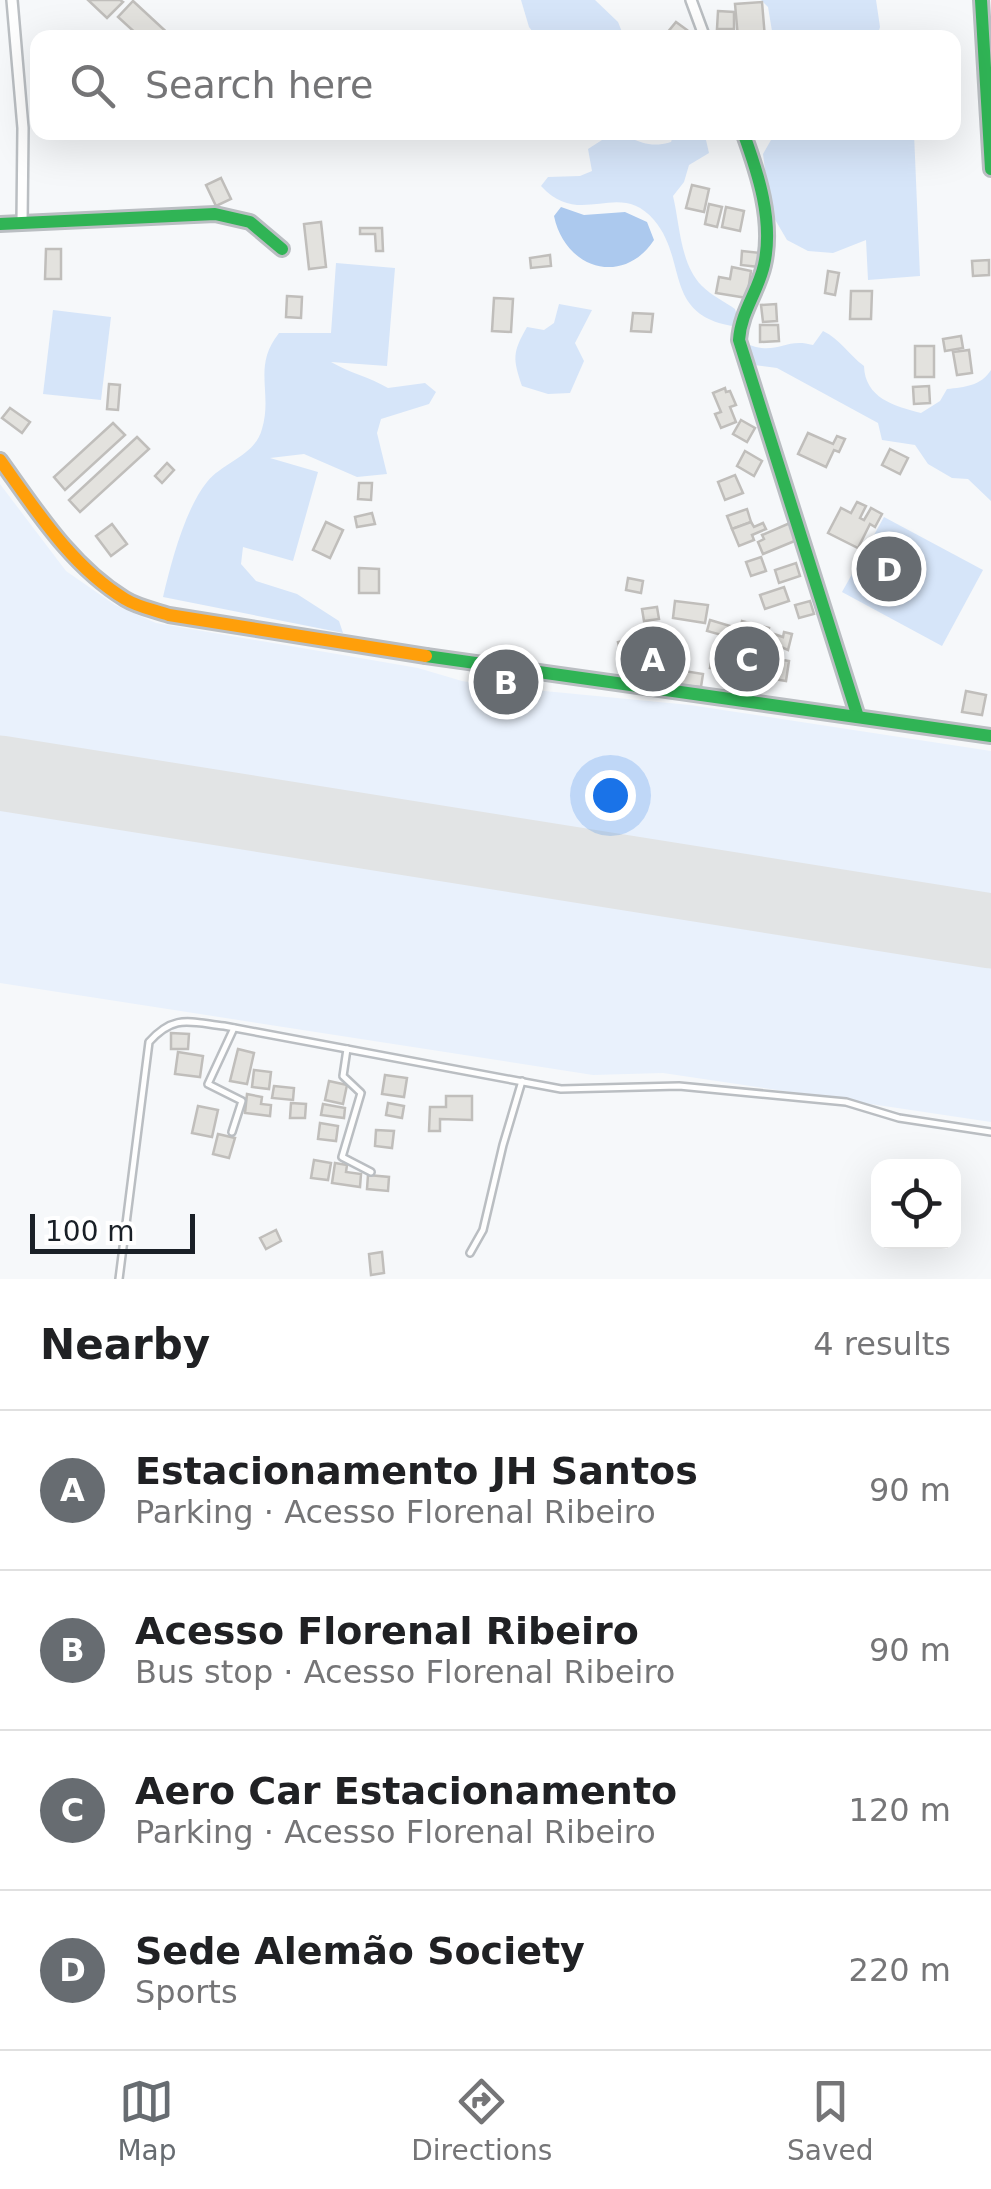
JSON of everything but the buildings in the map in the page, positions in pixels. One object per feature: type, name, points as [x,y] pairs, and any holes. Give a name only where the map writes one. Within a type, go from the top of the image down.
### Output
[{"type":"street","points":[[12,0],[23,128],[22,222]]},
{"type":"street","points":[[692,0],[700,30]]},
{"type":"street","points":[[981,0],[991,169]]},
{"type":"street","points":[[746,140],[755,162],[764,210],[765,258],[759,281],[741,311],[740,340],[858,718]]},
{"type":"street","points":[[0,224],[215,214],[250,222],[282,249]]},
{"type":"street","points":[[0,460],[72,556],[96,580],[129,601],[169,615],[502,668],[991,736]]},
{"type":"lane","points":[[120,1279],[148,1042],[164,1025],[180,1021],[561,1089],[679,1086],[846,1102],[899,1118],[991,1132]]},
{"type":"lane","points":[[232,1132],[242,1101],[208,1084],[234,1028]]},
{"type":"lane","points":[[347,1049],[342,1076],[361,1093],[342,1157],[371,1172]]},
{"type":"lane","points":[[470,1253],[482,1230],[522,1082]]},
{"type":"shaded area","points":[[521,0],[595,0],[621,30],[531,30]]},
{"type":"shaded area","points":[[761,0],[876,0],[880,27],[772,30],[768,7]]},
{"type":"shaded area","points":[[602,140],[661,144],[672,140],[706,140],[709,153],[689,165],[684,182],[673,196],[689,267],[702,286],[735,309],[739,321],[732,326],[710,320],[695,310],[680,284],[664,236],[640,208],[613,202],[570,204],[541,186],[548,177],[580,176],[592,171],[588,149]]},
{"type":"shaded area","points":[[771,140],[914,140],[920,276],[868,280],[866,240],[833,253],[808,251],[787,240],[770,211],[763,154]]},
{"type":"shaded area","points":[[336,263],[395,268],[387,366],[331,362],[388,388],[425,383],[436,392],[429,404],[381,419],[377,433],[387,474],[357,477],[304,454],[270,458],[318,472],[293,561],[243,547],[241,564],[256,581],[297,594],[339,621],[343,633],[163,597],[180,537],[199,493],[214,475],[253,446],[262,429],[266,357],[271,345],[279,333],[331,333]]},
{"type":"shaded area","points":[[559,304],[592,310],[575,343],[584,361],[570,393],[548,394],[522,386],[516,356],[527,327],[544,330],[554,323]]},
{"type":"shaded area","points":[[53,310],[111,317],[101,400],[43,394]]},
{"type":"shaded area","points":[[823,331],[864,366],[875,393],[921,413],[940,401],[947,389],[977,383],[991,370],[991,501],[968,479],[952,478],[928,464],[915,445],[882,440],[878,423],[777,368],[746,364],[739,340],[762,348],[794,343],[813,345]]},
{"type":"shaded area","points":[[0,484],[66,571],[115,605],[156,623],[418,668],[462,681],[690,705],[991,751],[991,1122],[663,1073],[593,1075],[0,983]]},
{"type":"shaded area","points":[[884,517],[983,570],[942,646],[842,592]]},
{"type":"water","points":[[561,207],[584,215],[625,212],[647,222],[654,240],[627,264],[596,266],[570,249],[560,234],[554,216]]},
{"type":"runway","points":[[0,773],[991,931]]},
{"type":"traffic: fast","points":[[981,0],[991,169]]},
{"type":"traffic: fast","points":[[746,140],[766,214],[767,248],[739,340],[858,717]]},
{"type":"traffic: fast","points":[[0,224],[215,214],[250,222],[282,249]]},
{"type":"traffic: fast","points":[[426,656],[991,736]]},
{"type":"traffic: slow","points":[[0,460],[71,554],[130,602],[169,615],[426,656]]},
{"type":"place","name":"Sede Alemão Society","points":[[889,569]]},
{"type":"place","name":"Estacionamento JH Santos","points":[[653,659]]},
{"type":"place","name":"Aero Car Estacionamento","points":[[747,659]]},
{"type":"place","name":"Acesso Florenal Ribeiro","points":[[506,682]]}]
